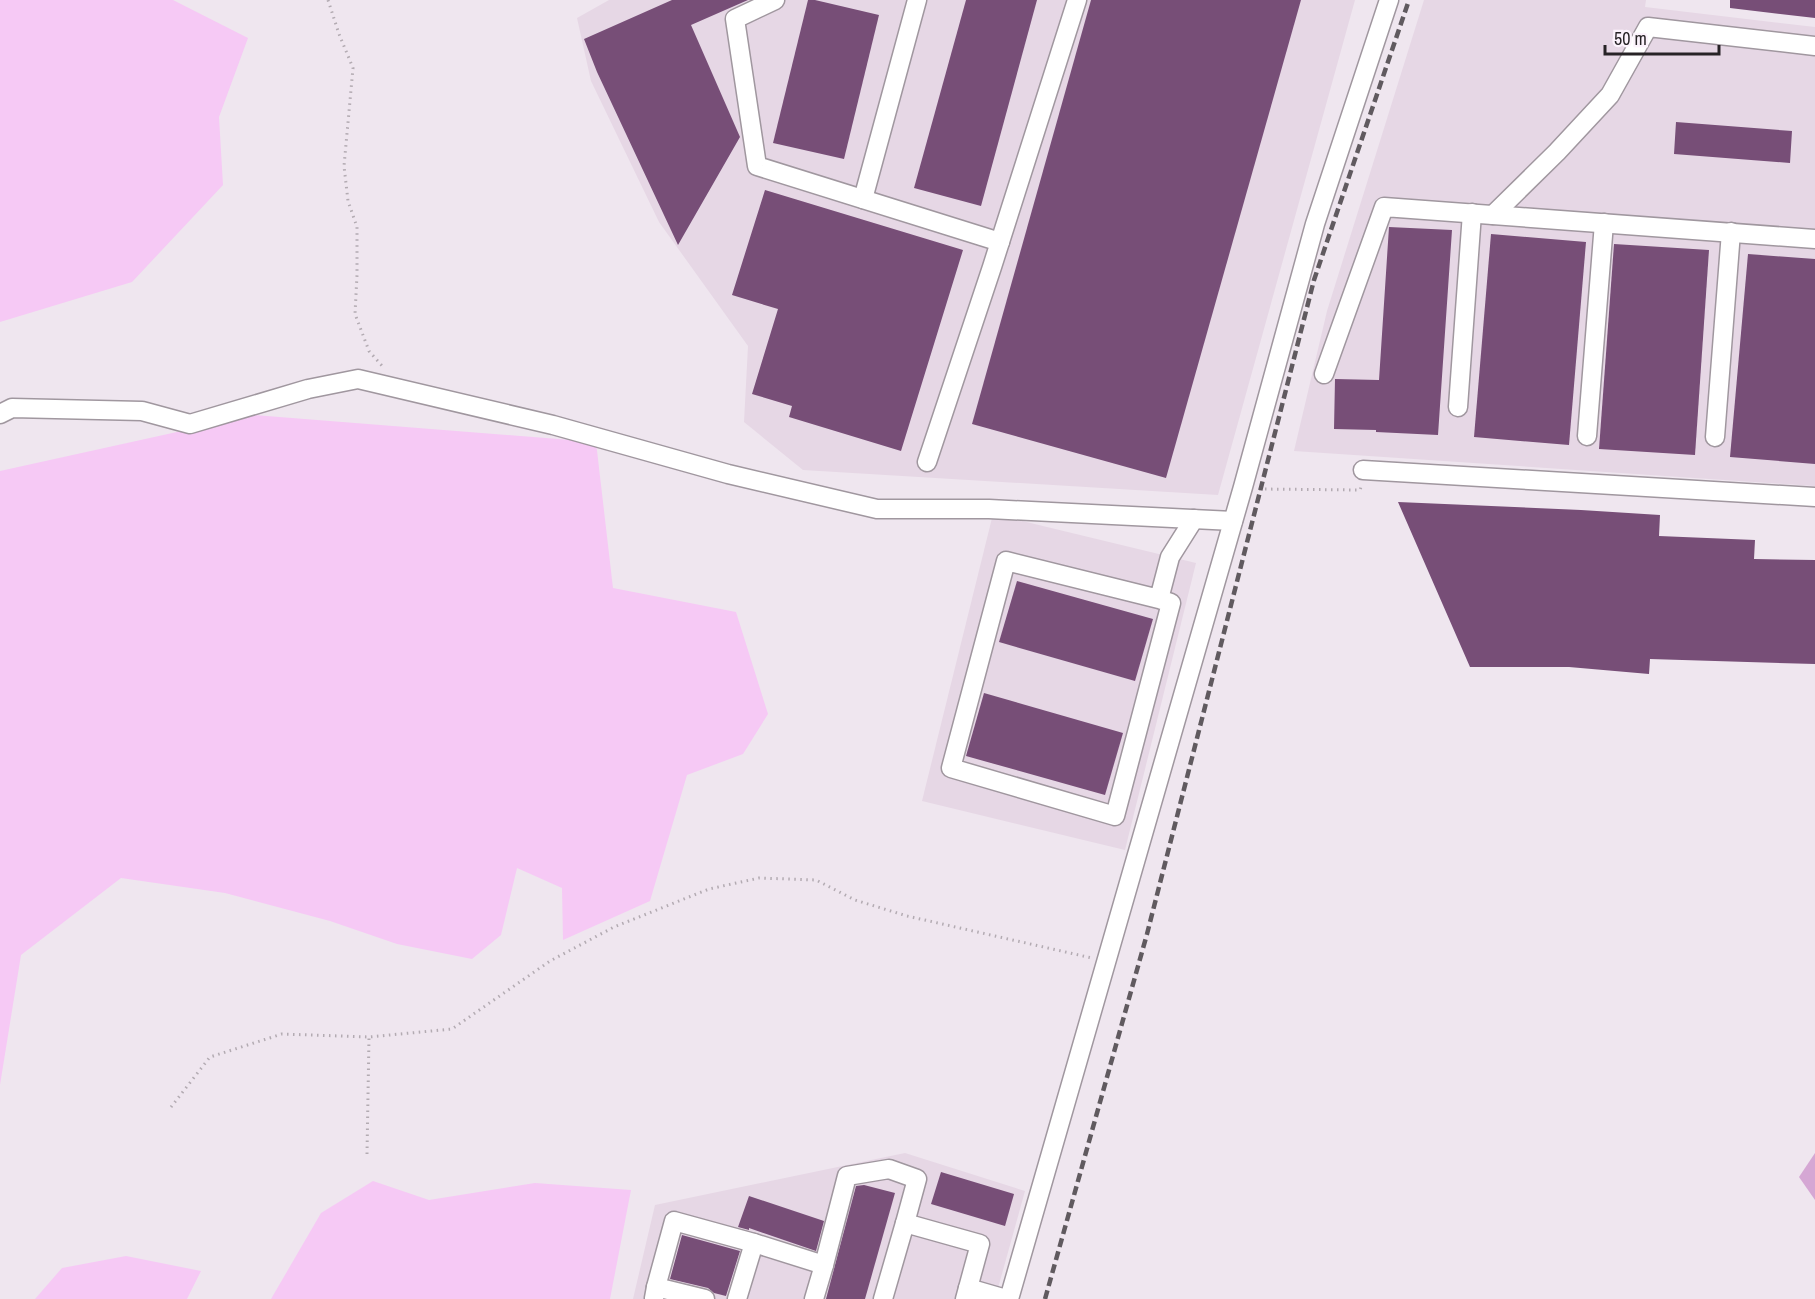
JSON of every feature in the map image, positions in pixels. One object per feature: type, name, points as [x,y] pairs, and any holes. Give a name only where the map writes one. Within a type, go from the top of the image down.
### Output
[{"type":"street","points":[[775,0],[735,19],[757,166],[1000,242]]},
{"type":"street","points":[[863,199],[917,0]]},
{"type":"street","points":[[927,462],[1077,0]]},
{"type":"street","points":[[905,1223],[980,1244],[966,1294],[1007,1299],[1243,487],[1315,224],[1389,0]]},
{"type":"street","points":[[1493,215],[1557,152],[1610,95],[1648,27],[1815,46]]},
{"type":"street","points":[[1324,374],[1384,207],[1815,239]]},
{"type":"street","points":[[1458,407],[1472,213]]},
{"type":"street","points":[[1587,436],[1604,223]]},
{"type":"street","points":[[1716,437],[1731,232]]},
{"type":"street","points":[[0,414],[12,408],[142,411],[190,424],[308,389],[358,379],[553,425],[728,474],[877,509],[989,509],[1233,520]]},
{"type":"street","points":[[1363,470],[1815,497]]},
{"type":"street","points":[[1159,599],[1170,557],[1194,519]]},
{"type":"street","points":[[1006,561],[1159,599],[1171,603],[1115,816],[951,768],[1006,561]]},
{"type":"street","points":[[814,1299],[847,1176],[889,1169],[916,1179],[883,1299]]},
{"type":"street","points":[[705,1299],[655,1293],[674,1221],[824,1265]]},
{"type":"street","points":[[737,1299],[754,1243]]},
{"type":"path","points":[[328,0],[353,68],[344,166],[348,201],[357,227],[355,314],[369,351],[400,388]]},
{"type":"path","points":[[1243,487],[1360,490],[1363,470]]},
{"type":"path","points":[[171,1107],[210,1057],[282,1034],[369,1036],[452,1029],[550,961],[614,927],[709,888],[759,878],[816,880],[855,900],[907,916],[1106,961]]},
{"type":"path","points":[[367,1154],[369,1036]]},
{"type":"shaded area","points":[[0,0],[173,0],[248,38],[219,117],[223,185],[132,282],[0,322]]},
{"type":"shaded area","points":[[609,0],[1355,0],[1218,495],[803,470],[744,422],[748,346],[659,222],[591,81],[577,18]]},
{"type":"shaded area","points":[[1424,0],[1646,0],[1645,7],[1815,27],[1815,486],[1294,451],[1327,311]]},
{"type":"shaded area","points":[[254,415],[596,442],[613,588],[736,612],[768,714],[743,754],[687,775],[650,901],[563,940],[562,888],[517,868],[501,935],[472,959],[397,944],[330,921],[225,893],[121,878],[21,955],[0,1085],[0,471]]},
{"type":"shaded area","points":[[993,514],[1196,563],[1125,850],[922,801]]},
{"type":"shaded area","points":[[905,1153],[1025,1191],[995,1299],[633,1299],[655,1205]]},
{"type":"shaded area","points":[[1815,1153],[1815,1200],[1799,1177]]},
{"type":"shaded area","points":[[373,1181],[429,1200],[535,1183],[631,1190],[610,1299],[271,1299],[321,1213]]},
{"type":"shaded area","points":[[126,1256],[201,1271],[187,1299],[35,1299],[62,1268]]},
{"type":"building","points":[[672,0],[748,0],[691,25],[740,137],[678,245],[597,72],[584,39]]},
{"type":"building","points":[[808,0],[879,15],[844,159],[773,143]]},
{"type":"building","points":[[966,0],[1037,0],[981,206],[914,188]]},
{"type":"building","points":[[1091,0],[1301,0],[1166,478],[972,424]]},
{"type":"building","points":[[1730,0],[1815,0],[1815,18],[1730,8]]},
{"type":"building","points":[[1676,122],[1792,131],[1790,163],[1674,154]]},
{"type":"building","points":[[765,190],[963,250],[901,451],[789,417],[792,406],[752,394],[778,309],[732,295]]},
{"type":"building","points":[[1389,227],[1452,230],[1438,435],[1334,429],[1335,379],[1379,380]]},
{"type":"building","points":[[1491,234],[1586,242],[1569,445],[1474,437]]},
{"type":"building","points":[[1614,244],[1709,250],[1695,455],[1599,449]]},
{"type":"building","points":[[1748,254],[1815,259],[1815,464],[1730,457]]},
{"type":"building","points":[[1398,502],[1660,515],[1659,536],[1755,540],[1754,559],[1815,560],[1815,664],[1650,659],[1649,674],[1569,667],[1470,667]]},
{"type":"building","points":[[1017,581],[1153,619],[1135,681],[999,642]]},
{"type":"building","points":[[984,693],[1123,733],[1105,795],[966,756]]},
{"type":"building","points":[[941,1172],[1014,1194],[1005,1226],[931,1204]]},
{"type":"building","points":[[864,1185],[895,1193],[865,1299],[826,1299],[856,1186]]},
{"type":"building","points":[[749,1196],[824,1221],[816,1251],[749,1228],[749,1230],[738,1227]]},
{"type":"building","points":[[682,1235],[740,1251],[726,1296],[714,1293],[708,1288],[670,1279]]},
{"type":"railway","points":[[1045,1299],[1147,934],[1314,280],[1409,0]]}]
